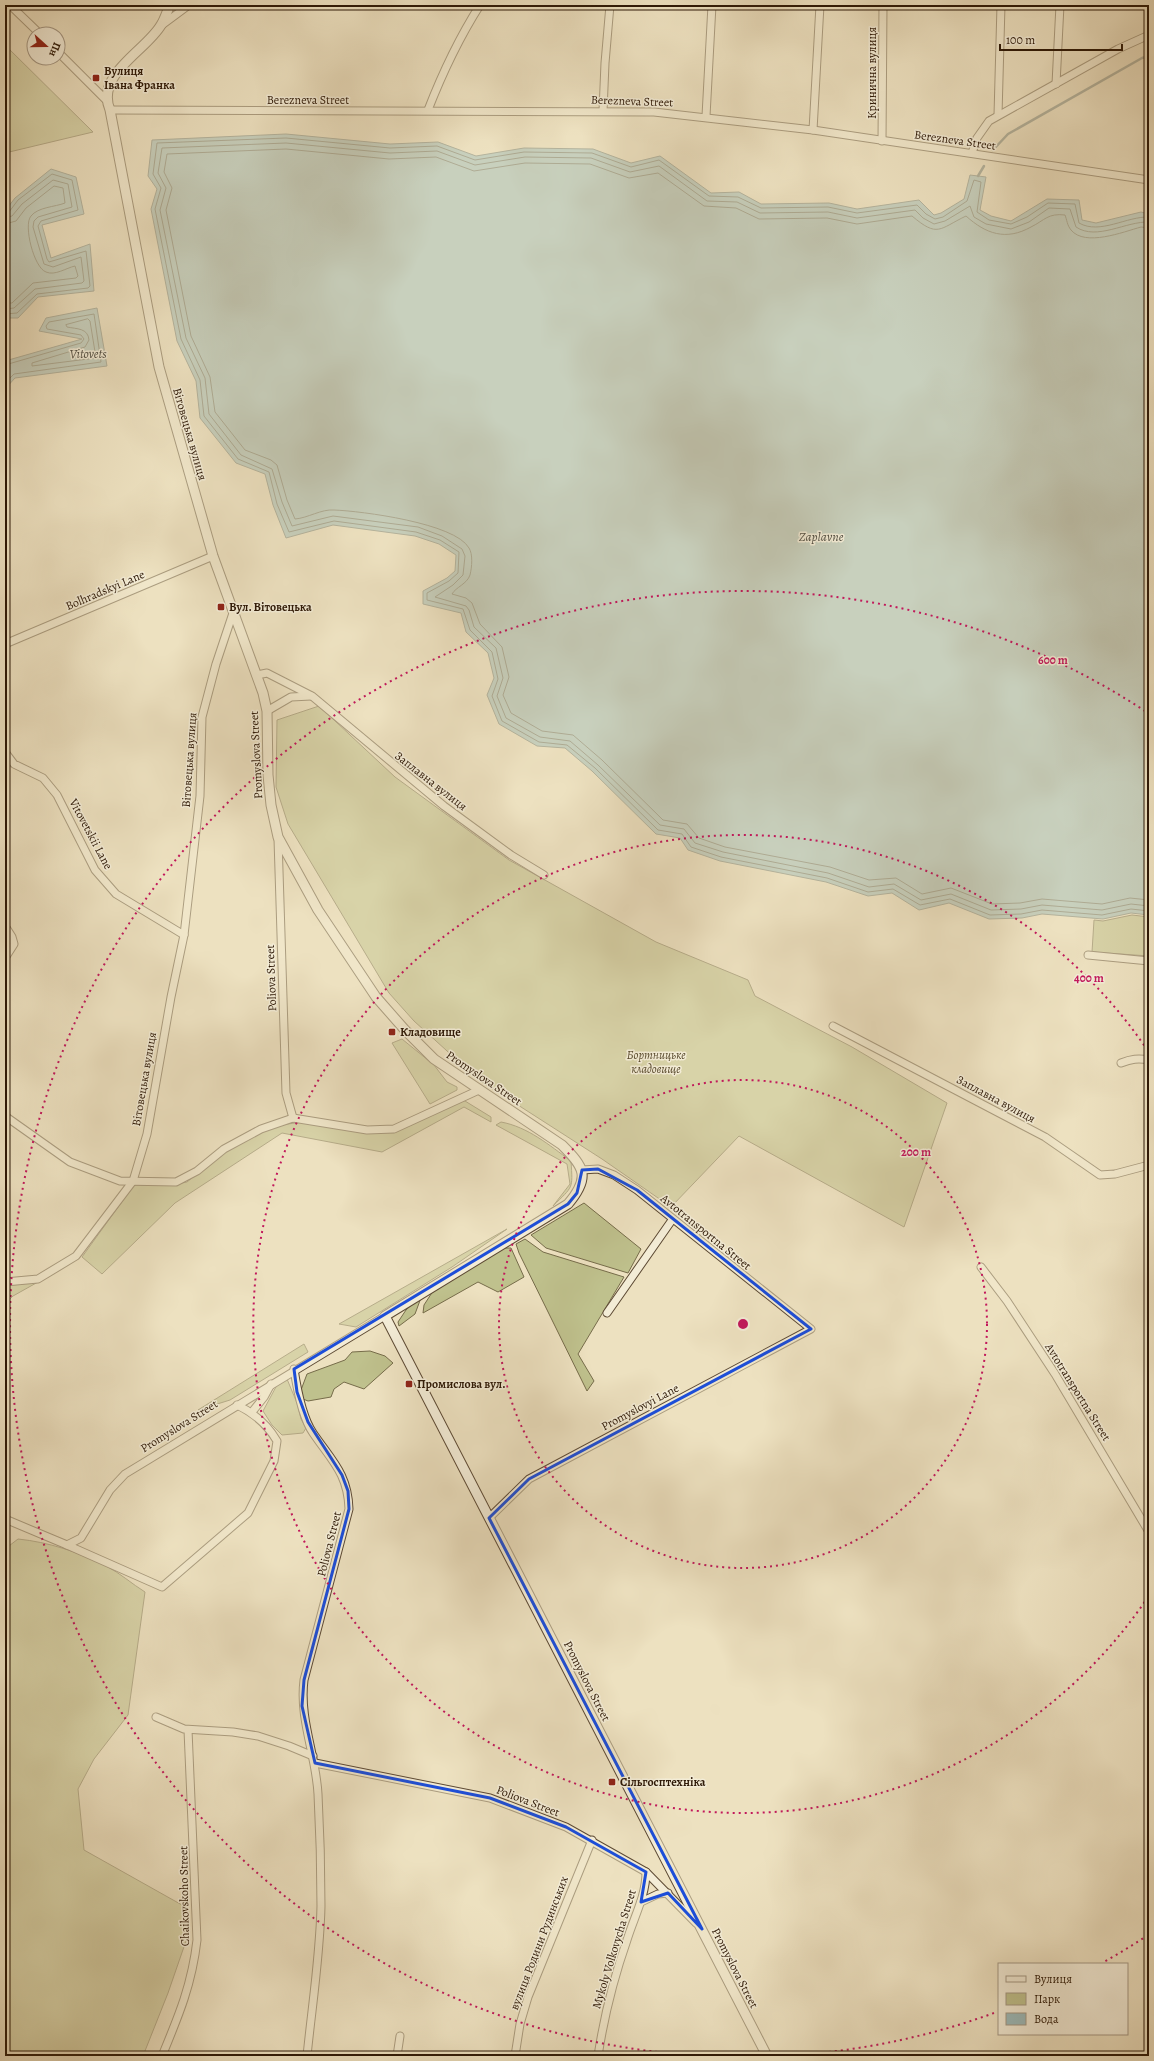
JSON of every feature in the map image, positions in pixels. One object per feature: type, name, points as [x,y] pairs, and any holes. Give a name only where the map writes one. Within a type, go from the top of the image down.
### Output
[{"type":"street","points":[[10,5],[32,26]]},
{"type":"street","points":[[161,26],[170,5]]},
{"type":"street","points":[[66,60],[106,100],[113,77],[161,26],[189,5]]},
{"type":"street","points":[[428,110],[439,80],[480,5]]},
{"type":"street","points":[[603,111],[605,62],[610,5]]},
{"type":"street","points":[[706,116],[712,5]]},
{"type":"street","points":[[813,130],[820,5]]},
{"type":"street","name":"Кринична вулиця","points":[[882,141],[883,5]]},
{"type":"street","points":[[998,115],[1001,5]]},
{"type":"street","points":[[1056,84],[1060,5]]},
{"type":"street","points":[[972,153],[977,138],[989,121],[1118,49],[1149,35]]},
{"type":"street","name":"Вітовецька вулиця","points":[[5,1282],[38,1279],[76,1256],[133,1181],[146,1134],[184,934],[200,796],[202,717],[216,664],[233,613],[213,556],[159,367],[110,110],[106,100]]},
{"type":"street","name":"Berezneva Street","points":[[110,110],[654,112],[706,116],[813,130],[1149,180]]},
{"type":"street","name":"Bolhradskyi Lane","points":[[5,644],[213,556]]},
{"type":"street","name":"Promyslova Street","points":[[67,1545],[81,1538],[110,1490],[125,1474],[294,1369],[385,1316],[568,1204],[577,1193],[581,1181],[582,1170],[578,1161],[562,1145],[434,1059],[405,1030],[376,997],[318,910],[289,860],[278,837],[271,805],[268,775],[267,711],[256,675],[233,613]]},
{"type":"street","name":"Заплавна вулиця","points":[[256,675],[268,673],[279,677],[312,696],[444,806],[510,855],[544,875]]},
{"type":"street","points":[[267,711],[291,697],[312,696]]},
{"type":"street","name":"Vitovetskii Lane","points":[[5,752],[14,764],[42,778],[58,795],[95,870],[116,894],[184,934]]},
{"type":"street","name":"Poliova Street","points":[[278,837],[286,1093],[293,1118]]},
{"type":"street","points":[[5,926],[12,937],[14,944],[5,958]]},
{"type":"street","points":[[1088,955],[1149,961]]},
{"type":"street","name":"Заплавна вулиця","points":[[833,1026],[1045,1137],[1100,1175],[1115,1174],[1149,1164]]},
{"type":"street","points":[[1121,1063],[1130,1059],[1140,1058],[1149,1060]]},
{"type":"street","points":[[5,1116],[70,1162],[120,1181],[176,1182],[197,1171],[224,1149],[261,1129],[293,1118],[367,1130],[394,1129],[479,1090]]},
{"type":"street","name":"Avtotransportna Street","points":[[582,1170],[598,1169],[614,1175],[637,1190],[672,1220],[811,1328]]},
{"type":"street","points":[[607,1313],[672,1220]]},
{"type":"street","name":"Avtotransportna Street","points":[[981,1267],[1007,1301],[1055,1374],[1149,1532]]},
{"type":"street","name":"Promyslova Street","points":[[385,1316],[767,2056]]},
{"type":"street","name":"Promyslovyi Lane","points":[[489,1518],[529,1479],[811,1328]]},
{"type":"street","name":"Poliova Street","points":[[294,1369],[297,1392],[308,1422],[313,1433],[322,1443],[342,1475],[348,1492],[349,1509],[346,1526],[304,1680],[302,1706],[314,1760],[318,1792],[321,1906],[316,1974],[307,2056]]},
{"type":"street","points":[[252,1412],[264,1397],[271,1384]]},
{"type":"street","points":[[5,1519],[162,1587],[242,1521],[255,1503],[274,1462],[277,1441],[271,1431],[252,1412],[237,1405]]},
{"type":"street","name":"Poliova Street","points":[[156,1717],[177,1727],[188,1730],[233,1732],[258,1736],[289,1746],[314,1760],[490,1798],[566,1827],[592,1840],[646,1872],[702,1929]]},
{"type":"street","name":"Chaikovskoho Street","points":[[162,2056],[186,1997],[194,1967],[197,1940],[188,1730]]},
{"type":"street","name":"вулиця Родини Рудинських","points":[[515,2056],[520,2024],[528,1997],[592,1840]]},
{"type":"street","name":"Mykoly Volkovycha Street","points":[[598,2056],[602,2027],[614,1981],[627,1939],[641,1902],[646,1883],[646,1872]]},
{"type":"street","points":[[641,1902],[658,1894],[668,1893]]},
{"type":"street","points":[[397,2056],[400,2036]]},
{"type":"highlighted area","points":[[598,1169],[637,1190],[811,1329],[529,1479],[489,1518],[702,1929],[668,1893],[641,1902],[646,1872],[566,1827],[490,1798],[315,1763],[302,1706],[304,1680],[349,1509],[348,1491],[342,1475],[308,1422],[297,1392],[294,1369],[568,1204],[577,1193],[582,1170]]},
{"type":"green space","points":[[5,45],[93,132],[5,153]]},
{"type":"green space","name":"Бортницьке кладовище","points":[[319,706],[395,777],[509,860],[656,942],[748,980],[755,996],[852,1047],[947,1103],[904,1227],[739,1136],[671,1207],[602,1159],[479,1080],[414,1021],[389,993],[288,824],[276,787],[277,720]]},
{"type":"green space","points":[[1132,915],[1149,917],[1149,956],[1092,952],[1094,920],[1103,921]]},
{"type":"green space","points":[[402,1039],[434,1065],[447,1082],[457,1087],[457,1090],[430,1104],[392,1043]]},
{"type":"green space","points":[[461,1100],[491,1117],[491,1122],[464,1107],[382,1152],[282,1133],[175,1203],[102,1274],[82,1257],[134,1185],[176,1184],[187,1182],[225,1151],[259,1133],[280,1125],[303,1122],[394,1131]]},
{"type":"green space","points":[[501,1122],[511,1124],[529,1132],[571,1161],[572,1177],[570,1187],[565,1195],[553,1206],[570,1184],[567,1164],[496,1125]]},
{"type":"green space","points":[[584,1203],[641,1249],[628,1273],[546,1248],[531,1235]]},
{"type":"green space","points":[[507,1229],[452,1267],[356,1327],[339,1324]]},
{"type":"green space","points":[[525,1239],[543,1252],[624,1277],[578,1354],[594,1381],[587,1391],[519,1253],[516,1244]]},
{"type":"green space","points":[[503,1248],[511,1248],[524,1277],[498,1292],[478,1282],[423,1313],[424,1305],[433,1291]]},
{"type":"green space","points":[[38,1282],[13,1296],[5,1304],[5,1286]]},
{"type":"green space","points":[[422,1295],[415,1314],[399,1326],[398,1322],[406,1310]]},
{"type":"green space","points":[[304,1344],[308,1352],[230,1400],[198,1410]]},
{"type":"green space","points":[[370,1351],[385,1356],[393,1363],[364,1389],[344,1382],[334,1389],[331,1397],[308,1401],[303,1399],[301,1390],[307,1374],[345,1360],[352,1352]]},
{"type":"green space","points":[[287,1379],[297,1403],[301,1419],[306,1428],[303,1433],[282,1435],[272,1425],[263,1411],[277,1385]]},
{"type":"green space","points":[[18,1539],[52,1545],[85,1556],[121,1575],[145,1592],[128,1715],[94,1759],[78,1789],[84,1850],[182,1905],[187,1938],[168,1993],[143,2056],[5,2056],[5,1549]]},
{"type":"water","name":"Zaplavne","points":[[286,134],[390,144],[438,142],[476,156],[524,148],[593,149],[631,163],[660,156],[711,193],[739,192],[761,204],[829,203],[857,209],[919,200],[934,215],[941,213],[964,199],[970,175],[986,177],[980,210],[991,216],[1011,221],[1047,199],[1079,200],[1082,220],[1096,223],[1141,212],[1149,214],[1149,915],[1131,913],[1103,919],[1042,914],[1022,918],[989,919],[949,903],[919,910],[892,893],[868,896],[826,882],[720,861],[688,850],[680,838],[656,834],[592,771],[565,748],[537,746],[499,724],[487,695],[494,678],[488,653],[466,632],[461,613],[423,604],[423,591],[447,578],[455,571],[456,555],[439,544],[415,536],[333,525],[286,538],[273,505],[265,474],[236,463],[200,418],[196,381],[177,341],[151,209],[157,189],[148,176],[152,140]]},
{"type":"water","points":[[51,169],[76,177],[84,214],[42,225],[51,258],[90,244],[94,291],[38,297],[18,318],[5,318],[5,211],[15,198]]},
{"type":"water","name":"Vitovets","points":[[97,308],[107,366],[15,378],[5,389],[5,361],[82,339],[39,331],[46,318]]},
{"type":"waterway","points":[[993,150],[1008,134],[1142,58],[1149,56]]},
{"type":"waterway","points":[[978,176],[984,166]]},
{"type":"place","name":"Вулиця Івана Франка","points":[[96,78]]},
{"type":"place","name":"Вул. Вітовецька","points":[[221,607]]},
{"type":"place","name":"Кладовище","points":[[392,1032]]},
{"type":"place","name":"Промислова вул.","points":[[409,1384]]},
{"type":"place","name":"Сільгосптехніка","points":[[612,1782]]}]
